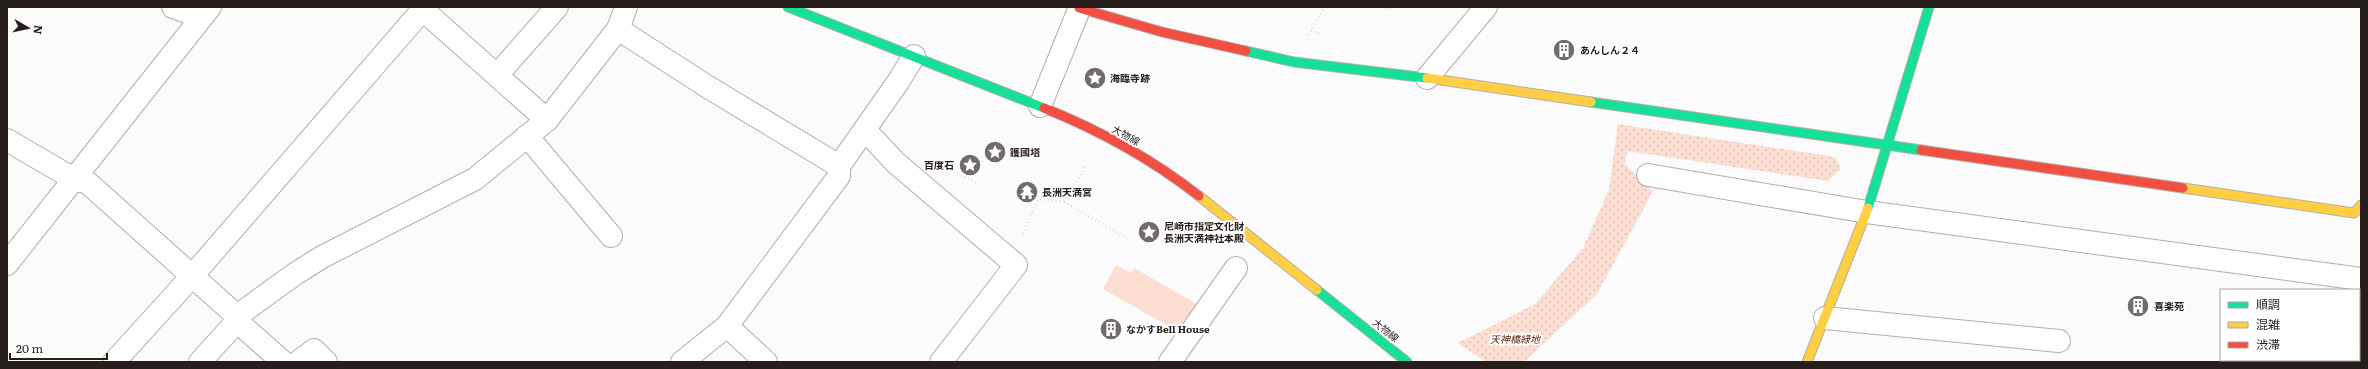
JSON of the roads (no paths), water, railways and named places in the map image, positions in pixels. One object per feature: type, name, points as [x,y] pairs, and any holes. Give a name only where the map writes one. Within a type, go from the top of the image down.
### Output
[{"type":"street","points":[[7,264],[206,12],[173,7]]},
{"type":"street","points":[[497,75],[557,7]]},
{"type":"street","points":[[200,362],[238,318],[295,274],[322,257],[475,179],[547,120],[618,29],[626,7]]},
{"type":"street","name":"大物線","points":[[788,7],[1070,118],[1140,155],[1188,187],[1407,362]]},
{"type":"street","points":[[1427,78],[1486,7]]},
{"type":"street","points":[[1807,362],[1868,212],[1929,7]]},
{"type":"street","points":[[114,362],[193,275],[424,8],[547,120]]},
{"type":"street","points":[[1040,106],[1079,8],[1162,32],[1294,62],[1427,78],[2354,212],[2361,204]]},
{"type":"street","points":[[618,29],[708,87],[840,166]]},
{"type":"street","points":[[682,362],[727,326],[839,176],[840,166],[898,82],[914,56]]},
{"type":"street","points":[[865,130],[896,163],[1016,264],[941,362]]},
{"type":"street","points":[[527,136],[611,236]]},
{"type":"street","points":[[7,140],[74,179],[88,183],[193,275],[238,318],[240,324],[283,362]]},
{"type":"street","points":[[1648,175],[1868,212],[2361,279]]},
{"type":"street","points":[[1170,362],[1236,268]]},
{"type":"street","points":[[1824,318],[2059,341]]},
{"type":"street","points":[[727,326],[766,362]]},
{"type":"street","points":[[298,362],[314,350],[326,362]]},
{"type":"place","name":"あんしん２４","points":[[1564,50]]},
{"type":"place","name":"海臨寺跡","points":[[1095,78]]},
{"type":"place","name":"護國塔","points":[[995,152]]},
{"type":"place","name":"百度石","points":[[970,165]]},
{"type":"place","name":"長洲天満宮","points":[[1027,192]]},
{"type":"place","name":"尼崎市指定文化財 長洲天満神社本殿","points":[[1149,232]]},
{"type":"place","name":"喜楽苑","points":[[2138,306]]},
{"type":"place","name":"なかすBell House","points":[[1111,329]]},
{"type":"park label","name":"天神橋緑地","points":[[1515,339]]}]
